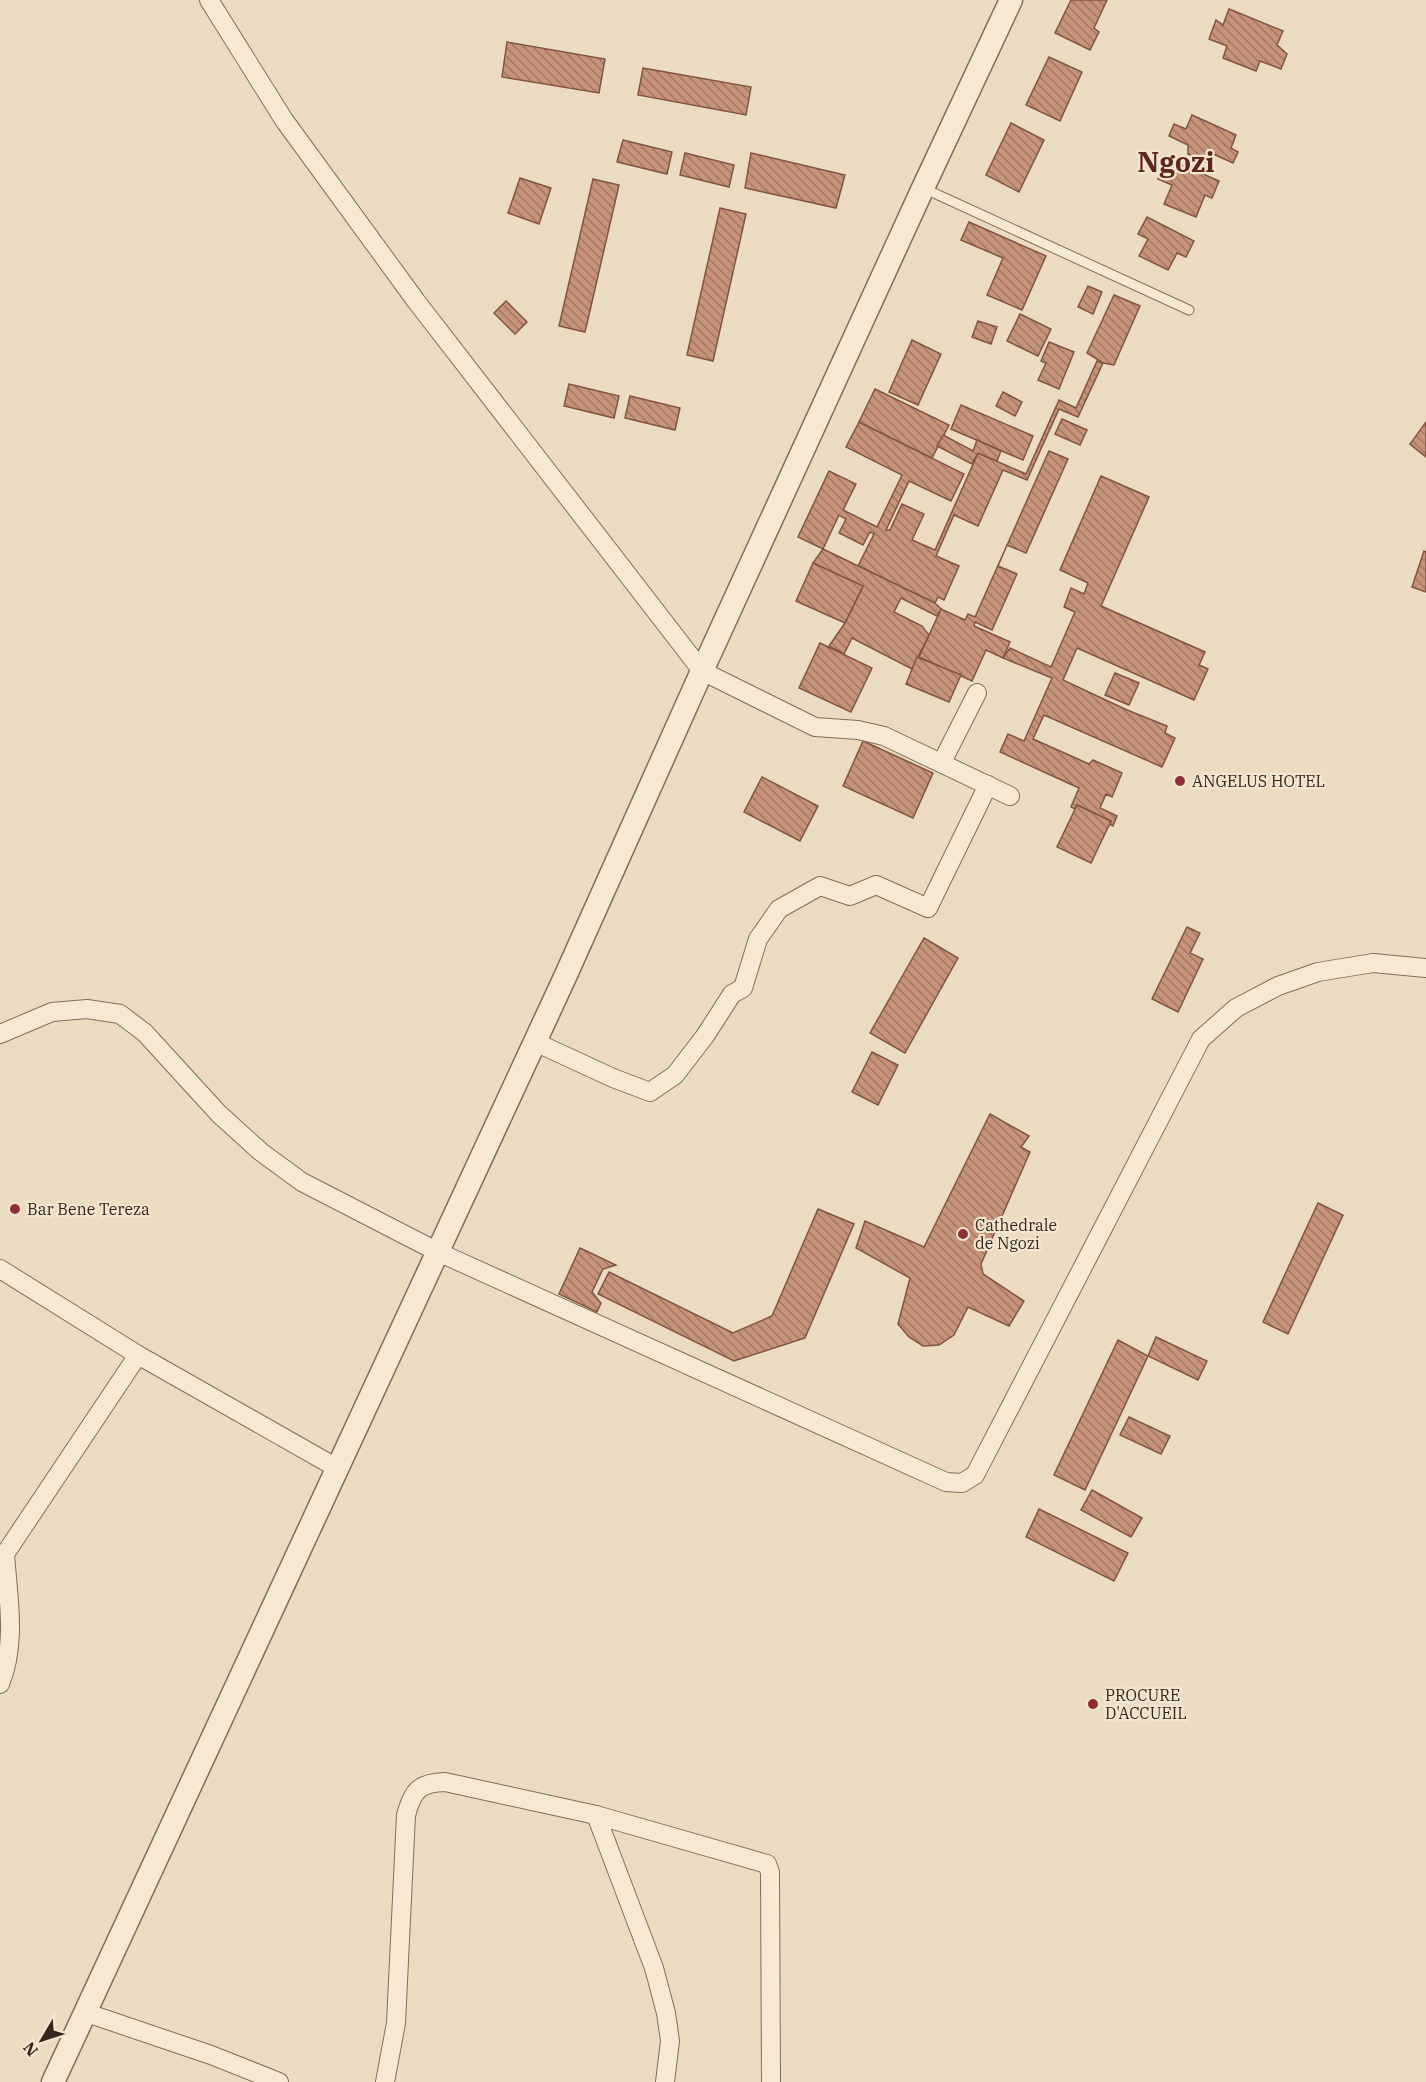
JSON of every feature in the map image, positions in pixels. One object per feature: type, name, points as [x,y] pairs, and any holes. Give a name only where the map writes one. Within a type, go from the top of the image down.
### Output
[{"type":"street","points":[[209,0],[284,120],[416,301],[702,671],[816,727],[832,727],[884,736],[1010,796]]},
{"type":"street","points":[[53,2082],[535,1042],[702,671],[1011,0]]},
{"type":"street","points":[[942,762],[977,693]]},
{"type":"street","points":[[535,1042],[613,1078],[650,1092],[675,1075],[705,1036],[732,994],[742,988],[758,939],[778,909],[820,886],[850,896],[876,885],[928,908],[988,785]]},
{"type":"street","points":[[0,1034],[52,1012],[87,1009],[120,1014],[145,1033],[219,1114],[261,1152],[302,1182],[438,1252],[946,1482],[962,1483],[975,1476],[1201,1039],[1236,1008],[1278,986],[1318,972],[1373,963],[1426,968]]},
{"type":"street","points":[[0,1269],[138,1355],[337,1468]]},
{"type":"street","points":[[0,1684],[7,1667],[11,1629],[3,1555],[138,1355]]},
{"type":"street","points":[[385,2082],[396,2022],[406,1815],[410,1800],[418,1788],[429,1783],[446,1782],[596,1815],[767,1864],[770,1872],[771,2082]]},
{"type":"street","points":[[596,1815],[654,1968],[666,2013],[670,2042],[665,2082]]},
{"type":"street","points":[[84,2012],[210,2055],[279,2082]]},
{"type":"lane","points":[[923,188],[1189,310]]},
{"type":"building","points":[[1071,0],[1107,0],[1094,28],[1099,32],[1090,50],[1055,33]]},
{"type":"building","points":[[1229,9],[1283,31],[1277,45],[1287,54],[1281,69],[1260,61],[1256,71],[1223,58],[1227,46],[1209,39],[1216,20],[1223,25]]},
{"type":"building","points":[[507,42],[605,59],[599,93],[502,77]]},
{"type":"building","points":[[1049,57],[1082,72],[1060,121],[1026,105]]},
{"type":"building","points":[[643,68],[751,87],[746,115],[638,95]]},
{"type":"building","points":[[1192,115],[1236,135],[1231,148],[1238,152],[1233,163],[1211,153],[1206,162],[1188,154],[1188,145],[1169,136],[1174,124],[1186,129]]},
{"type":"building","points":[[1011,123],[1044,140],[1019,192],[986,175]]},
{"type":"building","points":[[623,140],[672,152],[667,174],[617,162]]},
{"type":"building","points":[[685,153],[734,165],[729,187],[680,175]]},
{"type":"building","points":[[751,153],[845,175],[836,208],[745,188]]},
{"type":"building","points":[[1166,158],[1219,181],[1212,198],[1205,195],[1196,217],[1164,204],[1172,185],[1158,179]]},
{"type":"building","points":[[520,178],[551,188],[539,224],[508,213]]},
{"type":"building","points":[[593,179],[619,185],[585,332],[559,326]]},
{"type":"building","points":[[720,208],[746,214],[713,361],[687,355]]},
{"type":"building","points":[[1147,217],[1194,241],[1186,257],[1177,253],[1168,270],[1139,256],[1148,239],[1138,234]]},
{"type":"building","points":[[969,222],[1046,256],[1022,310],[987,295],[1003,258],[961,240]]},
{"type":"building","points":[[1088,286],[1102,292],[1093,314],[1078,307]]},
{"type":"building","points":[[1114,295],[1140,306],[1114,365],[1103,363],[1087,353]]},
{"type":"building","points":[[506,301],[527,322],[515,334],[494,313]]},
{"type":"building","points":[[1020,314],[1051,329],[1038,356],[1007,341]]},
{"type":"building","points":[[978,321],[997,327],[991,344],[972,337]]},
{"type":"building","points":[[912,340],[941,354],[918,405],[889,392]]},
{"type":"building","points":[[1049,342],[1074,352],[1059,389],[1038,380],[1046,363],[1041,361]]},
{"type":"building","points":[[1097,361],[1103,363],[1078,417],[1059,409],[1027,480],[1003,470],[978,526],[954,515],[936,556],[959,566],[944,600],[938,597],[935,603],[858,566],[874,534],[870,532],[863,545],[839,533],[846,519],[839,515],[823,549],[798,537],[829,471],[856,484],[843,510],[877,527],[902,475],[846,447],[859,422],[964,474],[951,501],[909,481],[886,530],[890,530],[902,504],[924,514],[912,540],[935,550],[978,453],[1026,474],[1059,400],[1076,408]]},
{"type":"building","points":[[569,384],[619,396],[614,418],[564,406]]},
{"type":"building","points":[[875,389],[949,425],[932,458],[859,422]]},
{"type":"building","points":[[1003,392],[1022,402],[1015,416],[996,406]]},
{"type":"building","points":[[630,396],[680,408],[675,430],[625,418]]},
{"type":"building","points":[[961,405],[1033,436],[1023,460],[951,429]]},
{"type":"building","points":[[1062,419],[1087,430],[1080,445],[1055,434]]},
{"type":"building","points":[[1426,422],[1426,457],[1410,444]]},
{"type":"building","points":[[943,435],[973,451],[977,440],[1001,451],[997,461],[978,453],[972,464],[937,446]]},
{"type":"building","points":[[1049,451],[1068,459],[1026,553],[1007,545]]},
{"type":"building","points":[[1101,476],[1149,497],[1101,606],[1205,652],[1199,665],[1208,669],[1194,700],[1077,648],[1063,680],[1167,726],[1165,733],[1175,738],[1162,767],[1044,715],[1033,739],[1089,764],[1093,760],[1122,773],[1112,797],[1106,794],[1100,808],[1117,816],[1113,826],[1109,824],[1111,821],[1077,805],[1075,809],[1071,807],[1079,788],[1000,752],[1008,734],[1024,741],[1052,678],[1003,658],[1010,648],[1051,667],[1075,612],[1064,607],[1071,588],[1084,594],[1088,583],[1060,570]]},
{"type":"building","points":[[823,549],[935,603],[941,609],[937,616],[901,598],[894,612],[922,626],[929,635],[912,669],[852,638],[844,654],[829,646],[845,623],[863,586],[813,563]]},
{"type":"building","points":[[1424,551],[1426,552],[1426,592],[1412,587]]},
{"type":"building","points":[[813,563],[863,586],[845,623],[796,601]]},
{"type":"building","points":[[998,566],[1017,574],[992,630],[975,622],[974,626],[1010,642],[1003,658],[986,650],[972,681],[919,657],[941,609],[965,620],[968,614],[975,617]]},
{"type":"building","points":[[820,643],[872,668],[851,712],[799,688]]},
{"type":"building","points":[[917,657],[961,675],[949,702],[906,684]]},
{"type":"building","points":[[1115,673],[1139,683],[1129,705],[1105,695]]},
{"type":"building","points":[[863,741],[933,773],[913,818],[843,786]]},
{"type":"building","points":[[762,777],[818,806],[800,841],[744,812]]},
{"type":"building","points":[[1077,805],[1111,821],[1091,863],[1057,847]]},
{"type":"building","points":[[1187,927],[1200,933],[1190,953],[1203,959],[1178,1012],[1152,999]]},
{"type":"building","points":[[924,938],[958,958],[905,1053],[870,1033]]},
{"type":"building","points":[[872,1052],[898,1065],[878,1105],[852,1092]]},
{"type":"building","name":"Cathedrale de Ngozi","points":[[990,1114],[1029,1136],[1021,1147],[1030,1152],[981,1264],[983,1274],[1024,1301],[1009,1326],[968,1307],[954,1335],[939,1345],[923,1346],[909,1337],[898,1324],[910,1278],[856,1248],[865,1221],[924,1247]]},
{"type":"building","points":[[1318,1203],[1343,1215],[1288,1334],[1263,1322]]},
{"type":"building","points":[[818,1209],[854,1224],[805,1338],[734,1361],[598,1294],[609,1272],[733,1333],[772,1316]]},
{"type":"building","points":[[580,1248],[616,1265],[603,1269],[592,1292],[601,1303],[597,1312],[559,1294]]},
{"type":"building","points":[[1156,1337],[1207,1361],[1198,1380],[1148,1356]]},
{"type":"building","points":[[1118,1340],[1148,1356],[1085,1490],[1054,1475]]},
{"type":"building","points":[[1129,1417],[1170,1436],[1161,1454],[1120,1435]]},
{"type":"building","points":[[1092,1490],[1142,1518],[1131,1537],[1081,1510]]},
{"type":"building","points":[[1039,1509],[1128,1553],[1114,1581],[1026,1537]]},
{"type":"place","name":"ANGELUS HOTEL","points":[[1180,781]]},
{"type":"place","name":"Bar Bene Tereza","points":[[15,1209]]},
{"type":"place","name":"Cathedrale de Ngozi","points":[[963,1234]]},
{"type":"place","name":"PROCURE D'ACCUEIL","points":[[1093,1704]]},
{"type":"district","name":"Ngozi","points":[[1176,162]]}]
